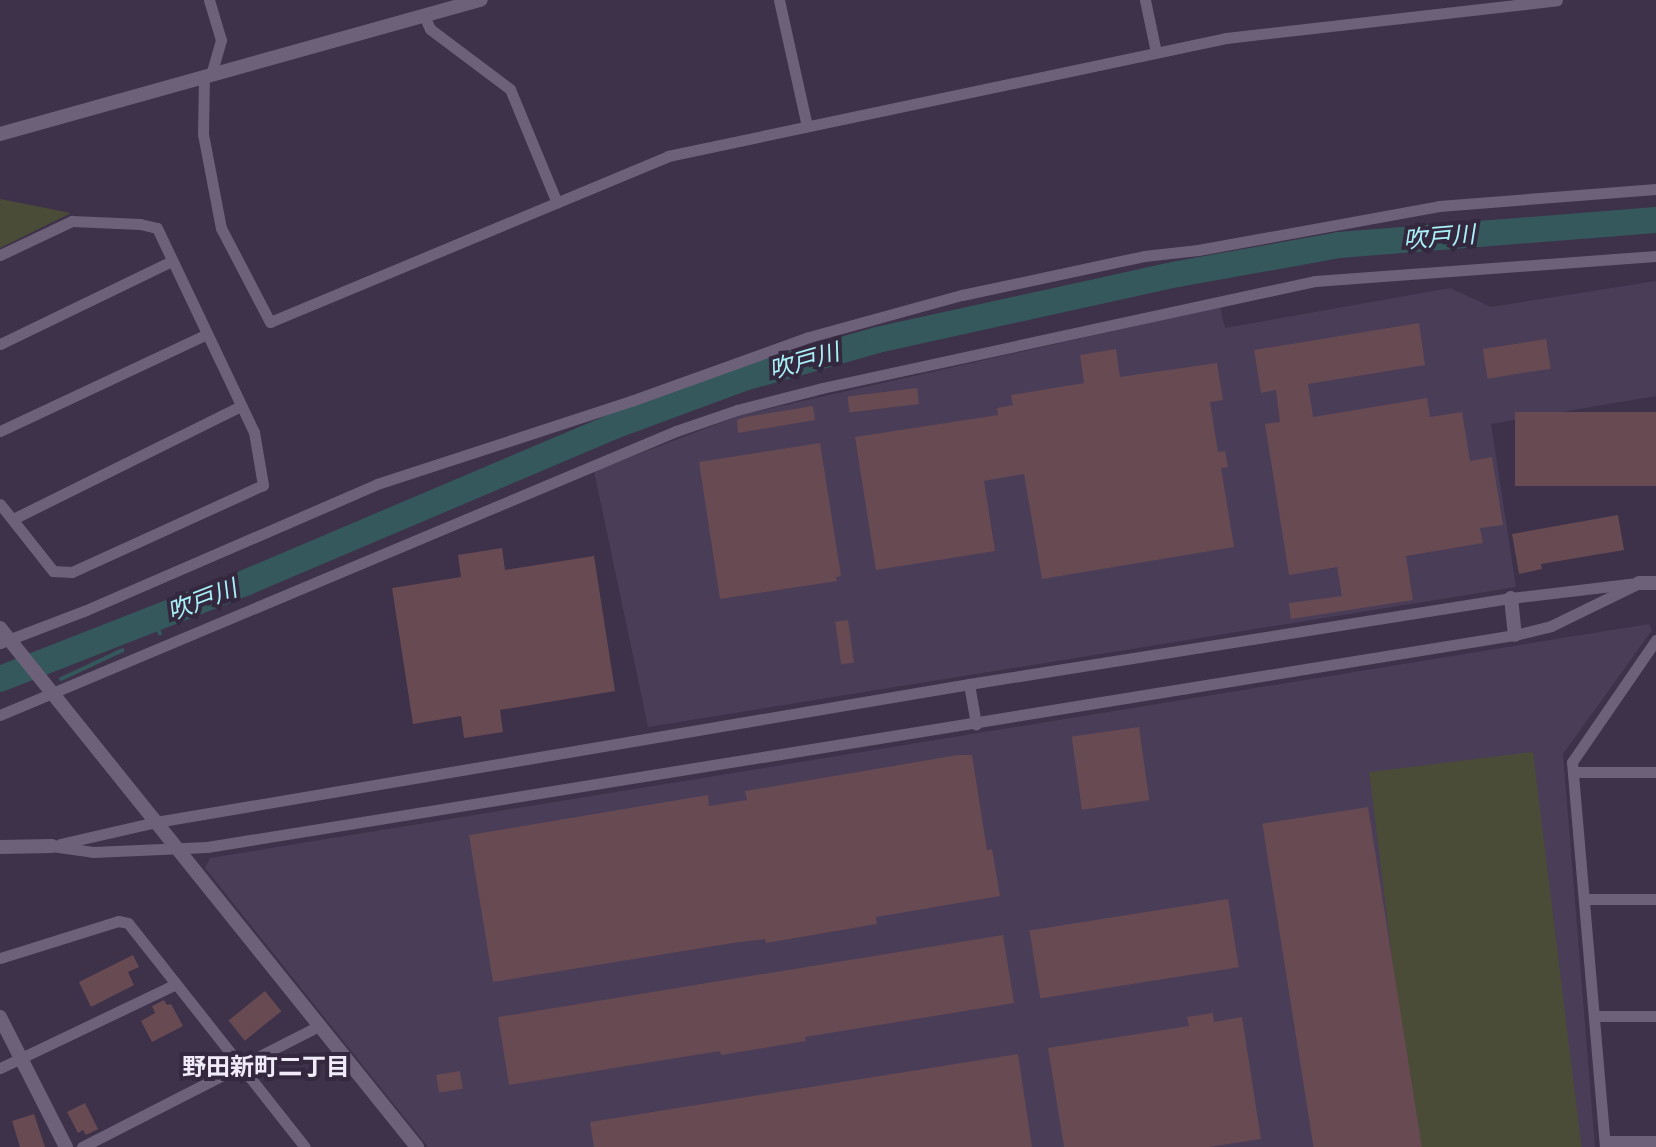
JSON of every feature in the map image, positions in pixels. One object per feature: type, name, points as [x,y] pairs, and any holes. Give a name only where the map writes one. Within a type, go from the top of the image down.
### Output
[{"type":"street","points":[[209,0],[221,40],[208,76],[203,134],[221,228],[270,322],[668,156],[1226,38],[1473,4],[1557,0]]},
{"type":"street","points":[[0,134],[481,0]]},
{"type":"street","points":[[779,0],[807,126]]},
{"type":"street","points":[[1145,0],[1156,52]]},
{"type":"street","points":[[424,16],[430,29],[510,89],[557,203]]},
{"type":"street","points":[[417,1147],[54,695],[3,637],[377,484],[631,401],[809,337],[947,299],[1144,256],[1198,250],[1439,206],[1656,189]]},
{"type":"street","points":[[0,255],[72,221],[140,224],[157,228],[205,335],[254,432],[263,485],[72,572],[53,571],[0,504]]},
{"type":"street","points":[[0,715],[54,695],[62,687],[676,431],[737,410],[962,357],[1315,281],[1656,256]]},
{"type":"street","points":[[0,344],[172,261]]},
{"type":"street","points":[[0,431],[205,335]]},
{"type":"street","points":[[13,519],[241,406]]},
{"type":"street","points":[[0,847],[52,846],[93,852],[176,850],[976,724],[1515,635],[1551,626],[1639,583]]},
{"type":"street","points":[[52,846],[156,822],[969,684],[1511,598],[1656,583]]},
{"type":"street","points":[[1511,598],[1515,635]]},
{"type":"street","points":[[1656,640],[1576,754],[1573,772],[1605,1144],[1656,1141]]},
{"type":"street","points":[[969,684],[976,724]]},
{"type":"street","points":[[1573,772],[1656,772]]},
{"type":"street","points":[[1585,899],[1656,899]]},
{"type":"street","points":[[0,958],[120,921],[128,923],[305,1147]]},
{"type":"street","points":[[0,1068],[176,984]]},
{"type":"street","points":[[1594,1016],[1656,1016]]},
{"type":"street","points":[[0,1017],[66,1147]]},
{"type":"street","points":[[82,1147],[318,1026]]},
{"type":"shaded area","points":[[1656,281],[1656,396],[1491,424],[1516,587],[648,727],[594,471],[741,415],[1220,307],[1225,328],[1450,288],[1491,307]]},
{"type":"shaded area","points":[[1649,624],[1652,630],[1563,754],[1595,1147],[428,1147],[205,868],[210,858]]},
{"type":"green space","points":[[0,199],[71,213],[0,248]]},
{"type":"green space","points":[[1533,752],[1581,1147],[1415,1147],[1369,772]]},
{"type":"building","points":[[1419,323],[1425,365],[1308,384],[1313,417],[1427,398],[1430,417],[1462,412],[1470,461],[1492,457],[1503,525],[1480,528],[1483,543],[1406,556],[1413,600],[1291,619],[1289,603],[1342,596],[1337,567],[1289,575],[1265,424],[1280,422],[1276,390],[1261,393],[1254,350]]},
{"type":"building","points":[[1546,339],[1551,369],[1487,379],[1483,349]]},
{"type":"building","points":[[1116,349],[1120,377],[1217,363],[1223,400],[1210,402],[1218,452],[1225,451],[1228,467],[1221,468],[1234,547],[1042,579],[1024,474],[984,481],[995,551],[876,570],[855,437],[998,415],[997,408],[1013,405],[1011,395],[1084,383],[1080,355]]},
{"type":"building","points":[[917,388],[919,404],[849,412],[848,397]]},
{"type":"building","points":[[813,406],[815,420],[738,433],[737,420],[745,417]]},
{"type":"building","points":[[1515,412],[1656,412],[1656,486],[1515,486]]},
{"type":"building","points":[[820,443],[841,576],[836,577],[837,581],[720,599],[699,462]]},
{"type":"building","points":[[1618,515],[1624,550],[1541,564],[1542,569],[1519,574],[1512,534]]},
{"type":"building","points":[[502,548],[505,570],[594,556],[615,691],[500,710],[503,732],[464,738],[461,716],[413,724],[392,588],[461,577],[458,555]]},
{"type":"building","points":[[848,620],[854,663],[841,664],[835,622]]},
{"type":"building","points":[[1139,727],[1149,800],[1082,810],[1072,736]]},
{"type":"building","points":[[972,755],[987,850],[992,849],[1000,896],[876,917],[877,924],[766,943],[765,939],[733,943],[493,982],[469,835],[708,795],[709,806],[747,800],[745,791]]},
{"type":"building","points":[[1368,807],[1422,1147],[1314,1147],[1262,824]]},
{"type":"building","points":[[1228,899],[1239,967],[1040,999],[1029,930]]},
{"type":"building","points":[[1003,935],[1014,1003],[805,1037],[806,1041],[721,1055],[720,1051],[509,1085],[498,1017]]},
{"type":"building","points":[[133,955],[139,967],[128,972],[134,985],[91,1007],[79,982]]},
{"type":"building","points":[[265,991],[281,1011],[245,1041],[228,1021]]},
{"type":"building","points":[[164,1000],[167,1005],[171,1004],[183,1026],[152,1042],[141,1021],[155,1013],[152,1006]]},
{"type":"building","points":[[1213,1013],[1214,1022],[1242,1017],[1261,1139],[1209,1147],[1064,1147],[1048,1048],[1189,1026],[1187,1017]]},
{"type":"building","points":[[1018,1054],[1032,1147],[594,1147],[590,1122]]},
{"type":"building","points":[[460,1071],[463,1089],[439,1093],[436,1075]]},
{"type":"building","points":[[85,1103],[98,1129],[86,1135],[83,1130],[78,1133],[67,1112]]},
{"type":"building","points":[[34,1114],[45,1147],[20,1147],[12,1121]]},
{"type":"waterway","name":"吹戸川","points":[[0,679],[247,582],[614,426],[744,378],[877,340],[1178,274],[1339,245],[1656,220]]},
{"type":"waterway","points":[[153,618],[160,634]]},
{"type":"waterway","points":[[61,679],[123,650]]},
{"type":"district","name":"野田新町二丁目","points":[[266,1067]]}]
